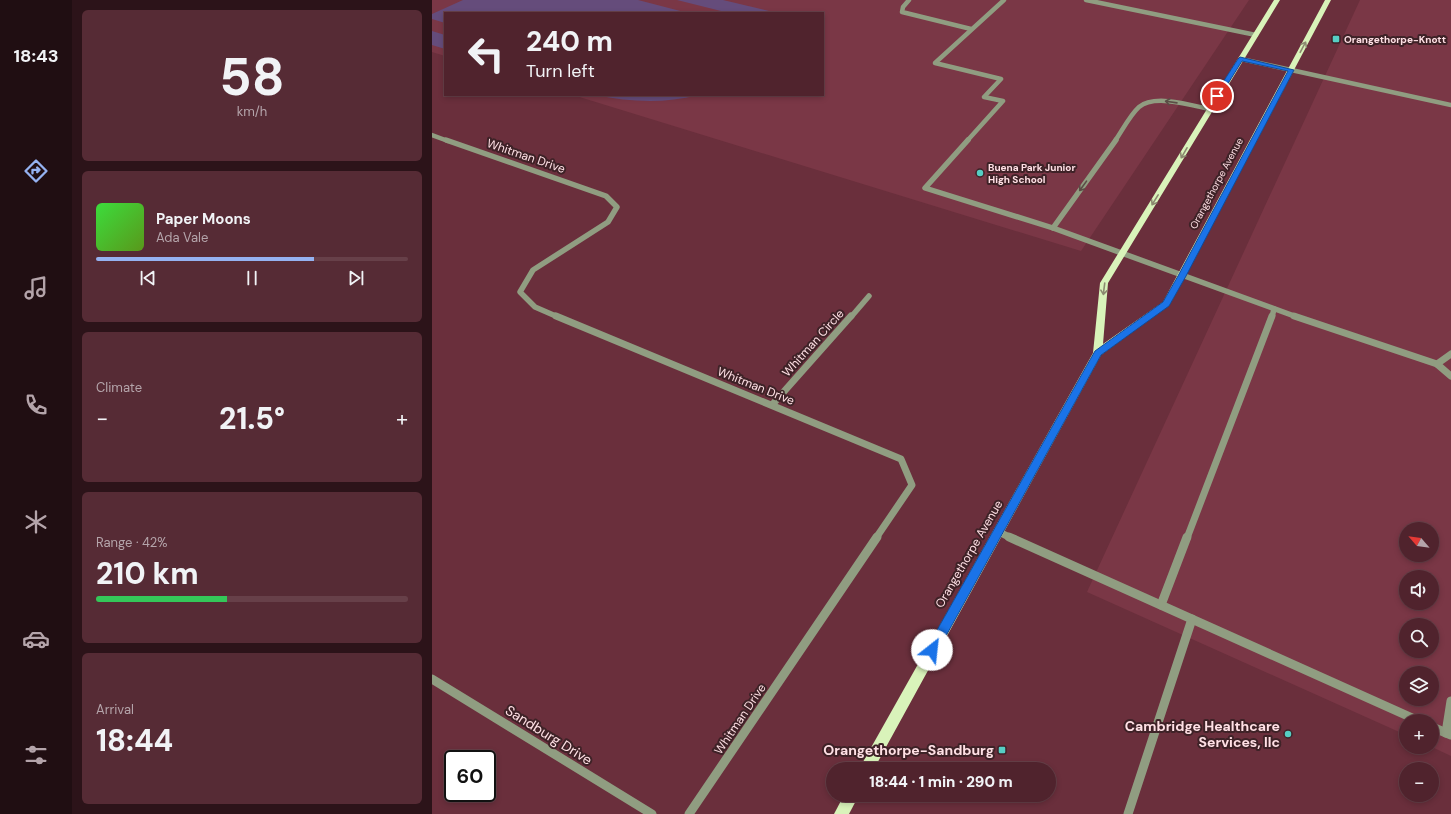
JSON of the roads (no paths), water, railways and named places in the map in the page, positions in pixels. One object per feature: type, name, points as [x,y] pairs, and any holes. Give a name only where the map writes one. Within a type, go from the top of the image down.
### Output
[{"type":"main road","name":"Orangethorpe Avenue","points":[[870,762],[1098,353],[1104,283],[1277,0]]},
{"type":"main road","name":"Orangethorpe Avenue","points":[[1098,353],[1166,304],[1328,0]]},
{"type":"main road","points":[[841,814],[848,802]]},
{"type":"street","points":[[909,0],[903,7],[902,12],[971,30]]},
{"type":"street","points":[[1004,0],[935,63],[1001,79],[984,97],[1003,101],[925,188],[1053,228],[1274,309],[1437,364],[1451,376]]},
{"type":"street","points":[[1086,0],[1256,35]]},
{"type":"street","points":[[1240,59],[1451,105]]},
{"type":"street","points":[[1053,228],[1139,107],[1147,103],[1164,100],[1209,109]]},
{"type":"street","name":"Whitman Drive","points":[[432,135],[606,196],[617,207],[608,222],[533,270],[520,292],[535,307],[901,459],[912,485],[689,814]]},
{"type":"street","name":"Whitman Circle","points":[[772,405],[869,296]]},
{"type":"street","points":[[1161,605],[1274,309]]},
{"type":"street","points":[[1437,364],[1451,354]]},
{"type":"street","points":[[998,532],[1403,714]]},
{"type":"street","points":[[1128,814],[1192,619]]},
{"type":"street","name":"Sandburg Drive","points":[[432,679],[652,814]]},
{"type":"street","points":[[1448,734],[1451,701]]},
{"type":"place","name":"Orangethorpe-Knott","points":[[1336,39]]},
{"type":"place","name":"Buena Park Junior High School","points":[[980,173]]},
{"type":"place","name":"Cambridge Healthcare Services, llc","points":[[1288,734]]},
{"type":"place","name":"Orangethorpe-Sandburg","points":[[1002,750]]}]
